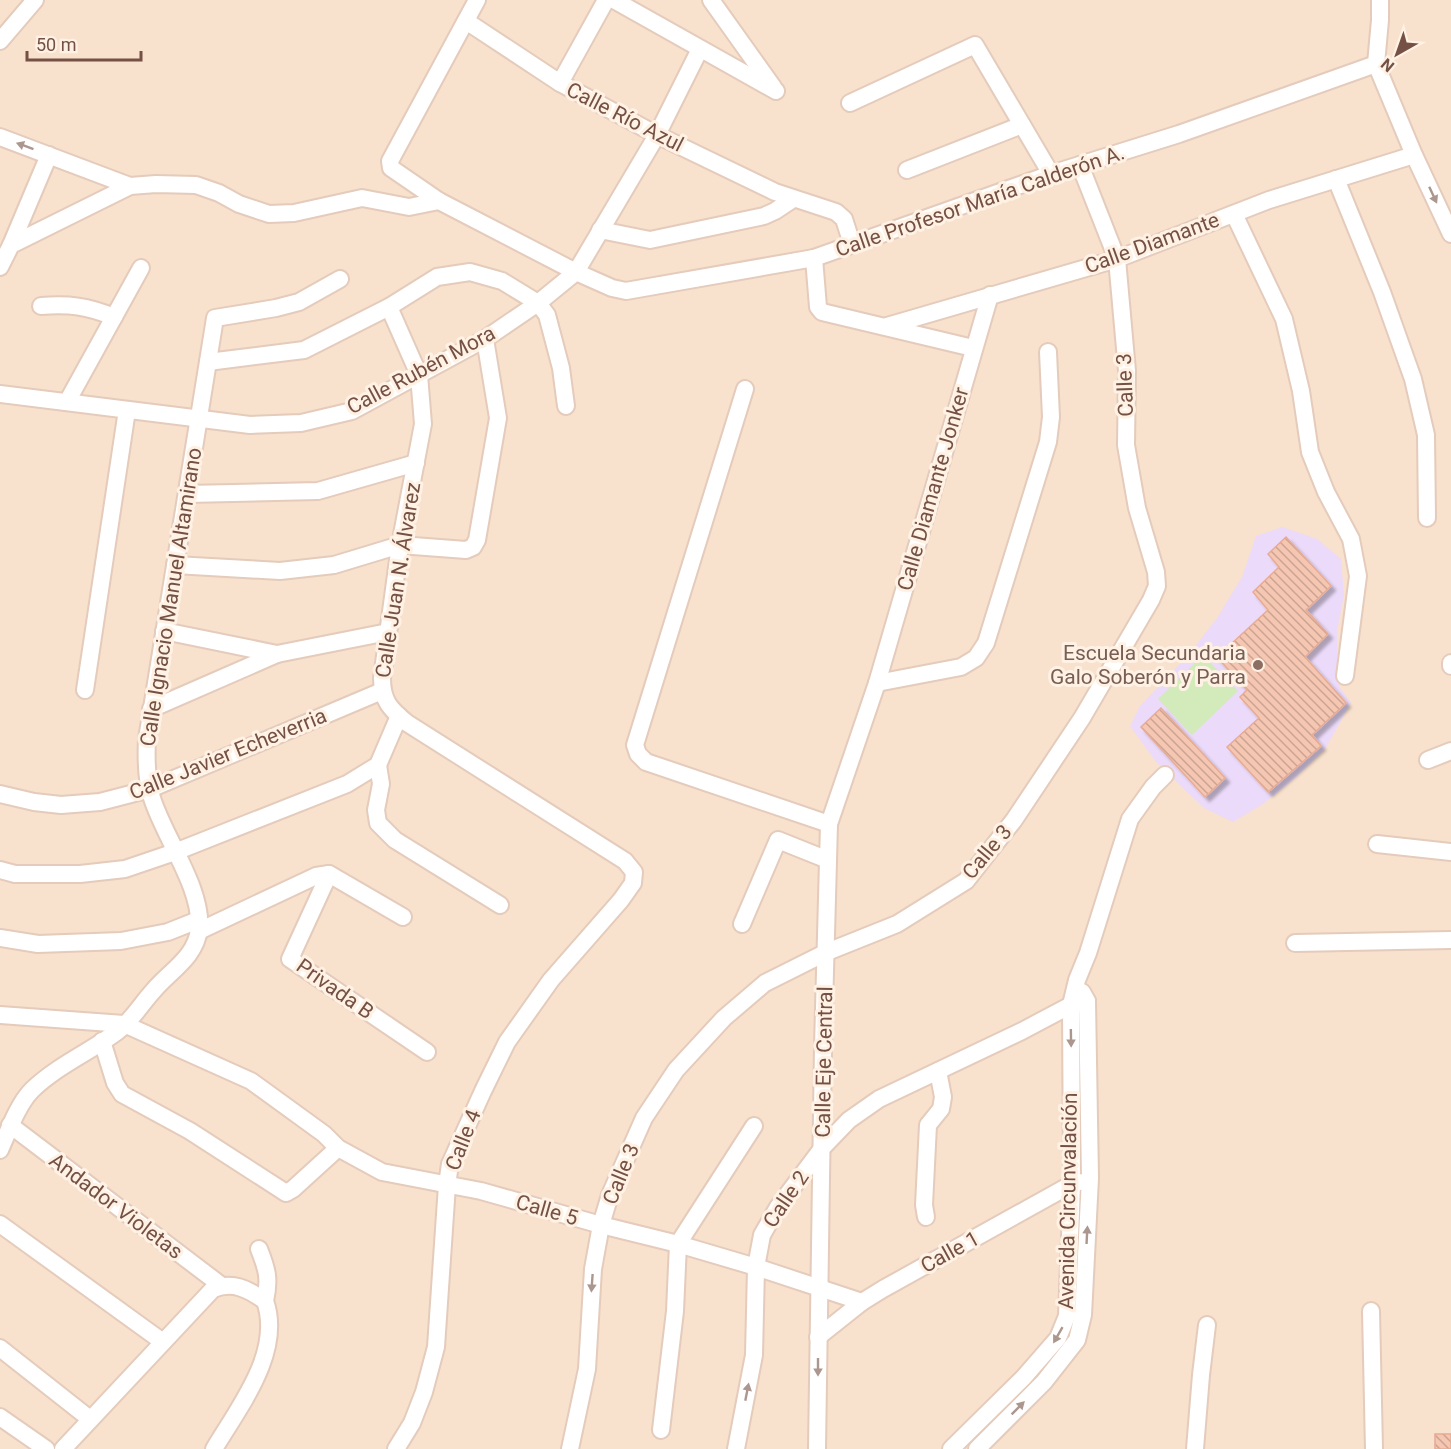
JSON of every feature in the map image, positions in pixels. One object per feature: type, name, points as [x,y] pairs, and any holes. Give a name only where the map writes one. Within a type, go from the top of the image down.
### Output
[{"type":"street","points":[[0,41],[35,0]]},
{"type":"street","points":[[466,21],[477,0]]},
{"type":"street","points":[[560,83],[606,0]]},
{"type":"street","points":[[614,0],[776,91],[711,0]]},
{"type":"street","points":[[1380,0],[1376,64],[1414,155],[1451,234]]},
{"type":"street","name":"Calle Río Azul","points":[[466,21],[560,83],[657,135],[793,199],[836,213],[844,219],[852,244]]},
{"type":"street","name":"Calle Profesor María Calderón A.","points":[[466,21],[390,161],[391,168],[438,201],[576,272],[612,288],[626,291],[814,258],[1051,174],[1179,134],[1376,64]]},
{"type":"street","points":[[850,104],[975,45],[1051,174]]},
{"type":"street","points":[[576,272],[657,135],[700,49]]},
{"type":"street","points":[[907,170],[1022,125]]},
{"type":"street","points":[[0,136],[130,186]]},
{"type":"street","points":[[0,267],[50,155]]},
{"type":"street","name":"Calle Diamante","points":[[887,326],[1117,259],[1269,200],[1414,155]]},
{"type":"street","name":"Calle 3","points":[[570,1449],[587,1369],[593,1269],[601,1225],[610,1195],[644,1118],[676,1070],[724,1018],[765,983],[827,952],[897,924],[966,880],[1014,820],[1082,718],[1157,586],[1156,572],[1137,508],[1126,445],[1127,371],[1117,259],[1080,165]]},
{"type":"street","points":[[1336,179],[1382,292],[1413,379],[1426,435],[1427,518]]},
{"type":"street","points":[[11,245],[130,186],[196,185],[269,214],[294,213],[362,198],[409,207],[438,201]]},
{"type":"street","points":[[600,230],[650,240],[764,216],[793,199]]},
{"type":"street","points":[[1234,214],[1284,319],[1301,391],[1310,452],[1326,492],[1351,539],[1358,576],[1345,676]]},
{"type":"street","points":[[814,258],[818,307],[822,312],[973,348]]},
{"type":"street","points":[[67,402],[141,268]]},
{"type":"street","points":[[208,362],[304,350],[389,307],[437,277],[470,272],[502,281],[538,303],[547,315],[561,368],[566,406]]},
{"type":"street","name":"Calle Rubén Mora","points":[[0,394],[250,425],[301,423],[352,411],[485,339],[538,303],[576,272]]},
{"type":"street","name":"Calle Ignacio Manuel Altamirano","points":[[199,925],[195,897],[152,798],[146,766],[151,710],[215,318],[299,302],[340,279]]},
{"type":"street","name":"Calle Diamante Jonker","points":[[877,683],[990,295]]},
{"type":"street","points":[[40,306],[69,304],[90,307],[114,316]]},
{"type":"street","name":"Calle Juan N. Álvarez","points":[[389,307],[419,375],[423,424],[400,545],[388,632],[382,691],[387,704],[399,717],[625,861],[634,872]]},
{"type":"street","points":[[175,564],[280,571],[334,565],[400,545],[466,550],[474,547],[498,418],[485,339]]},
{"type":"street","points":[[877,683],[961,667],[976,658],[986,643],[1048,442],[1051,417],[1048,352]]},
{"type":"street","points":[[745,389],[635,744],[638,754],[646,762],[829,824]]},
{"type":"street","points":[[85,690],[127,410]]},
{"type":"street","points":[[187,494],[318,491],[416,464]]},
{"type":"street","points":[[164,631],[277,654]]},
{"type":"street","points":[[151,710],[277,654],[388,632]]},
{"type":"street","name":"Calle Eje Central","points":[[817,1449],[829,824],[877,683]]},
{"type":"street","name":"Calle Javier Echeverria","points":[[0,794],[34,802],[61,805],[100,802],[150,789],[382,691]]},
{"type":"street","points":[[399,717],[378,765],[381,784],[376,810],[378,823],[395,840],[500,905]]},
{"type":"street","points":[[1428,760],[1451,751]]},
{"type":"street","points":[[0,870],[15,874],[80,874],[125,869],[175,852],[346,784],[378,765]]},
{"type":"street","name":"Avenida Circunvalación","points":[[977,1449],[1044,1382],[1077,1340],[1083,1315],[1090,1178],[1077,980],[1088,953],[1130,819],[1153,787],[1165,775]]},
{"type":"street","points":[[742,924],[778,840],[828,860]]},
{"type":"street","points":[[1377,844],[1451,852]]},
{"type":"street","name":"Calle 4","points":[[396,1449],[412,1423],[424,1392],[436,1347],[450,1164],[507,1042],[551,980],[621,900],[633,883],[634,872]]},
{"type":"street","points":[[0,938],[38,944],[122,941],[199,925],[316,876],[329,874],[403,917]]},
{"type":"street","name":"Privada B","points":[[329,874],[290,959],[427,1052]]},
{"type":"street","points":[[0,1150],[10,1125],[30,1092],[64,1063],[102,1041],[124,1024],[189,954],[199,925]]},
{"type":"street","points":[[1295,943],[1451,940]]},
{"type":"street","name":"Avenida Circunvalación","points":[[951,1449],[1024,1377],[1058,1338],[1067,1316],[1079,1003]]},
{"type":"street","name":"Calle 2","points":[[736,1449],[754,1355],[756,1267],[762,1235],[778,1208],[823,1147],[849,1120],[879,1099],[1079,1003]]},
{"type":"street","points":[[0,1015],[124,1024]]},
{"type":"street","name":"Calle 5","points":[[124,1024],[251,1081],[324,1134],[338,1148],[382,1172],[481,1191],[678,1244],[862,1302]]},
{"type":"street","points":[[102,1041],[115,1083],[122,1094],[190,1131],[286,1193],[338,1148]]},
{"type":"street","points":[[926,1217],[924,1204],[928,1125],[942,1109],[943,1097],[938,1071]]},
{"type":"street","name":"Andador Violetas","points":[[10,1125],[222,1286]]},
{"type":"street","points":[[661,1430],[675,1311],[678,1244],[754,1126]]},
{"type":"street","name":"Calle 1","points":[[818,1337],[862,1302],[1072,1184],[1090,1178]]},
{"type":"street","points":[[0,1224],[163,1342]]},
{"type":"street","points":[[214,1449],[260,1372],[268,1337],[270,1314],[265,1301],[268,1285],[267,1269],[259,1249]]},
{"type":"street","points":[[63,1449],[213,1289],[231,1284],[249,1289],[265,1301]]},
{"type":"street","points":[[1371,1311],[1374,1449]]},
{"type":"street","points":[[1196,1449],[1207,1325]]},
{"type":"street","points":[[0,1348],[90,1419]]},
{"type":"street","points":[[0,1417],[46,1449]]},
{"type":"shaded area","points":[[0,0],[1451,0],[1451,1449],[0,1449]]},
{"type":"shaded area","name":"Escuela Secundaria Galo Soberón y Parra","points":[[1282,527],[1317,539],[1341,559],[1344,596],[1337,631],[1337,677],[1340,688],[1351,703],[1325,749],[1293,780],[1263,804],[1233,822],[1204,808],[1157,763],[1130,726],[1140,706],[1190,653],[1217,618],[1242,577],[1256,536]]},
{"type":"green space","points":[[1203,655],[1238,691],[1192,735],[1158,699]]},
{"type":"building","points":[[1286,537],[1331,586],[1306,610],[1328,634],[1305,657],[1346,703],[1312,735],[1321,746],[1268,792],[1227,747],[1259,718],[1240,697],[1247,690],[1217,657],[1268,610],[1253,592],[1279,567],[1268,554]]},
{"type":"building","points":[[1161,708],[1225,778],[1205,797],[1141,727]]},
{"type":"building","points":[[1435,1434],[1451,1434],[1451,1449],[1435,1449]]},
{"type":"place","name":"Escuela Secundaria Galo Soberón y Parra","points":[[1258,665]]}]
